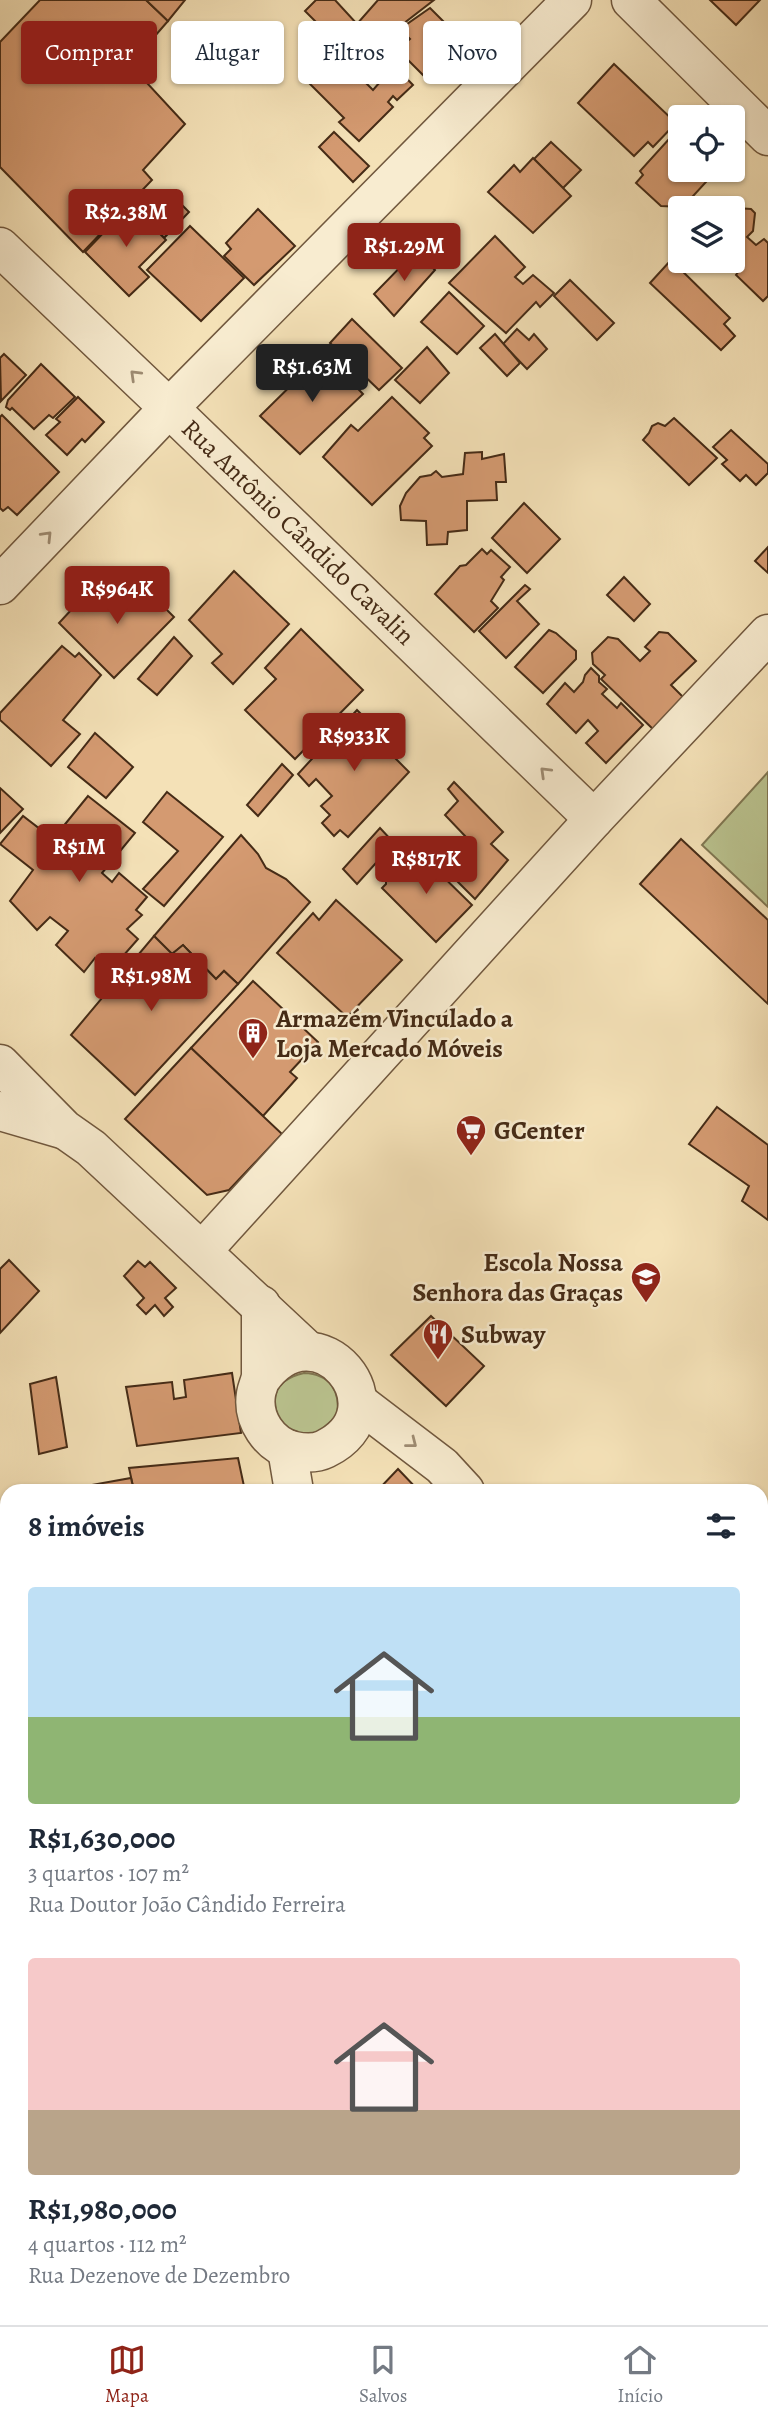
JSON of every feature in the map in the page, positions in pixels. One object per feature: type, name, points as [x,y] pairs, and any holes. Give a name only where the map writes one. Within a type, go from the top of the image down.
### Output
[{"type":"street","points":[[0,585],[169,408],[572,0]]},
{"type":"street","points":[[631,0],[768,136]]},
{"type":"street","name":"Rua Antônio Cândido Cavalin","points":[[0,247],[594,819]]},
{"type":"street","points":[[202,1251],[594,819],[768,634]]},
{"type":"street","points":[[0,1064],[64,1129],[91,1148],[261,1304],[308,1351]]},
{"type":"street","points":[[0,1111],[64,1129]]},
{"type":"street","points":[[261,1304],[261,1379],[256,1395],[256,1412],[262,1428],[273,1440],[287,1449],[303,1453],[320,1452],[347,1433],[355,1418],[358,1402],[356,1386],[348,1372],[337,1361],[323,1354],[308,1351],[280,1358],[261,1379]]},
{"type":"street","points":[[358,1402],[442,1466],[459,1484]]},
{"type":"street","points":[[287,1449],[293,1484]]},
{"type":"green space","points":[[768,772],[768,907],[702,845]]},
{"type":"green space","points":[[304,1373],[327,1380],[337,1399],[337,1416],[313,1437],[283,1428],[276,1410],[275,1401],[279,1387],[285,1381]]},
{"type":"building","points":[[40,0],[146,0],[168,21],[157,34],[157,21],[21,21],[21,84],[148,84],[185,124],[143,170],[152,180],[83,252],[0,167],[0,42]]},
{"type":"building","points":[[146,0],[185,0],[168,21]]},
{"type":"building","points":[[316,0],[335,0],[354,21],[315,21],[305,11]]},
{"type":"building","points":[[378,0],[434,0],[407,21],[360,21]]},
{"type":"building","points":[[710,0],[760,0],[736,25]]},
{"type":"building","points":[[430,8],[443,21],[423,21],[423,75],[409,61],[409,23]]},
{"type":"building","points":[[614,64],[668,115],[668,131],[653,147],[648,142],[634,156],[578,103]]},
{"type":"building","points":[[409,81],[413,85],[397,100],[393,96],[388,102],[393,107],[359,141],[339,122],[344,118],[310,84],[367,84],[373,90],[378,84],[409,84]]},
{"type":"building","points":[[334,132],[369,166],[353,182],[319,147]]},
{"type":"building","points":[[668,140],[668,182],[706,182],[693,196],[668,196],[668,206],[661,206],[636,183],[643,175],[640,171]]},
{"type":"building","points":[[551,142],[581,170],[563,188],[534,159]]},
{"type":"building","points":[[533,158],[571,196],[533,233],[488,192],[514,165],[520,172]]},
{"type":"building","points":[[171,194],[189,212],[164,238],[145,218]]},
{"type":"building","points":[[131,204],[166,240],[139,267],[149,277],[129,296],[85,252]]},
{"type":"building","points":[[258,209],[295,246],[254,285],[224,256],[231,249],[226,243]]},
{"type":"building","points":[[745,209],[751,209],[755,213],[753,231],[747,237],[756,245],[764,239],[768,243],[768,296],[763,301],[736,275],[745,273]]},
{"type":"building","points":[[190,226],[244,278],[201,321],[147,270]]},
{"type":"building","points":[[495,236],[525,267],[515,277],[523,284],[533,275],[554,293],[540,307],[536,302],[506,333],[449,283]]},
{"type":"building","points":[[416,251],[435,270],[394,316],[374,294]]},
{"type":"building","points":[[668,263],[668,273],[684,273],[730,318],[724,324],[735,336],[721,350],[650,283]]},
{"type":"building","points":[[570,280],[614,323],[597,340],[554,296]]},
{"type":"building","points":[[449,292],[484,326],[457,354],[421,322]]},
{"type":"building","points":[[352,319],[402,368],[379,390],[330,343]]},
{"type":"building","points":[[517,329],[529,340],[534,334],[547,349],[527,369],[503,344]]},
{"type":"building","points":[[495,334],[520,363],[507,376],[480,348]]},
{"type":"building","points":[[427,347],[449,373],[420,403],[395,380]]},
{"type":"building","points":[[324,353],[363,394],[300,454],[260,416]]},
{"type":"building","points":[[4,354],[26,375],[1,401],[0,358]]},
{"type":"building","points":[[41,364],[75,397],[53,418],[49,415],[34,429],[12,408],[10,410],[6,407],[8,400]]},
{"type":"building","points":[[78,397],[104,422],[85,442],[82,439],[67,455],[46,435],[60,422],[56,419]]},
{"type":"building","points":[[392,397],[429,433],[424,438],[432,446],[372,505],[323,457],[351,425],[358,431]]},
{"type":"building","points":[[2,415],[59,472],[17,515],[8,507],[3,511],[0,508]]},
{"type":"building","points":[[674,418],[717,458],[689,485],[643,440],[652,426],[658,423],[665,426]]},
{"type":"building","points":[[731,430],[768,464],[768,473],[756,485],[746,475],[740,481],[722,464],[727,460],[713,447]]},
{"type":"building","points":[[482,452],[482,459],[504,454],[506,482],[496,482],[497,500],[467,501],[467,530],[448,532],[447,544],[427,545],[426,521],[401,520],[400,506],[406,493],[420,477],[436,471],[442,477],[463,474],[465,453]]},
{"type":"building","points":[[524,503],[560,539],[527,573],[492,538]]},
{"type":"building","points":[[768,547],[768,573],[755,561]]},
{"type":"building","points":[[482,549],[487,554],[491,550],[510,567],[501,577],[504,580],[491,601],[498,608],[474,632],[435,594],[460,566],[466,565]]},
{"type":"building","points":[[234,571],[289,624],[233,684],[212,663],[222,654],[189,620]]},
{"type":"building","points":[[134,577],[174,617],[114,678],[59,623],[86,594],[102,609]]},
{"type":"building","points":[[624,577],[650,604],[634,621],[607,595]]},
{"type":"building","points":[[525,585],[530,589],[517,601],[539,624],[506,658],[479,631]]},
{"type":"building","points":[[301,629],[363,690],[295,759],[245,710],[276,679],[265,668]]},
{"type":"building","points":[[549,630],[576,651],[576,659],[543,693],[515,667]]},
{"type":"building","points":[[659,632],[668,633],[696,661],[671,685],[686,700],[656,732],[601,679],[605,675],[593,664],[592,653],[608,637],[618,639],[640,661],[650,651],[645,647]]},
{"type":"building","points":[[174,637],[192,656],[157,695],[138,679]]},
{"type":"building","points":[[62,646],[75,657],[79,653],[101,675],[63,720],[80,734],[51,766],[0,720],[0,713]]},
{"type":"building","points":[[591,668],[599,676],[599,682],[607,689],[602,694],[617,708],[621,703],[643,725],[606,763],[586,743],[598,731],[588,720],[576,733],[547,704],[565,683],[574,692]]},
{"type":"building","points":[[357,710],[400,753],[395,758],[409,772],[348,837],[340,830],[334,836],[322,823],[330,815],[321,806],[332,796],[316,779],[309,786],[298,774]]},
{"type":"building","points":[[95,733],[133,767],[106,798],[68,767]]},
{"type":"building","points":[[282,764],[293,775],[258,816],[247,805]]},
{"type":"building","points":[[454,782],[503,832],[491,844],[508,860],[475,899],[439,863],[466,837],[445,815],[458,801],[448,789]]},
{"type":"building","points":[[0,788],[23,809],[0,833]]},
{"type":"building","points":[[167,792],[223,837],[164,906],[143,889],[178,851],[143,822]]},
{"type":"building","points":[[88,796],[135,833],[102,873],[112,882],[119,873],[147,897],[136,910],[142,915],[127,929],[138,939],[109,972],[95,958],[84,972],[56,945],[68,931],[50,917],[37,930],[10,901],[33,870],[0,844],[23,816],[53,839]]},
{"type":"building","points":[[380,828],[394,843],[357,884],[343,869]]},
{"type":"building","points":[[241,835],[266,868],[286,879],[310,902],[238,984],[224,971],[216,979],[183,945],[172,954],[154,936]]},
{"type":"building","points":[[681,839],[768,920],[768,1004],[640,884]]},
{"type":"building","points":[[418,852],[472,905],[436,942],[382,888],[386,884],[386,877],[395,867],[400,868]]},
{"type":"building","points":[[336,900],[402,960],[347,1017],[277,953],[313,913],[319,920]]},
{"type":"building","points":[[154,936],[172,954],[183,945],[216,979],[224,971],[238,984],[135,1095],[71,1035]]},
{"type":"building","name":"Armazém Vinculado a Loja Mercado Móveis","points":[[253,981],[318,1042],[290,1072],[297,1078],[263,1116],[191,1048]]},
{"type":"building","points":[[191,1048],[282,1134],[229,1190],[207,1195],[125,1119]]},
{"type":"building","points":[[717,1107],[768,1145],[768,1220],[742,1201],[749,1186],[689,1144]]},
{"type":"building","points":[[9,1260],[39,1291],[0,1333],[0,1269]]},
{"type":"building","points":[[138,1261],[145,1267],[150,1262],[176,1288],[165,1298],[173,1307],[164,1316],[155,1305],[146,1314],[137,1305],[144,1298],[124,1276]]},
{"type":"building","name":"Subway","points":[[431,1316],[484,1366],[446,1406],[391,1355]]},
{"type":"building","points":[[232,1373],[241,1433],[137,1446],[126,1387],[172,1382],[174,1399],[186,1397],[184,1380]]},
{"type":"building","points":[[56,1377],[67,1447],[39,1454],[30,1384]]},
{"type":"building","points":[[238,1458],[244,1484],[132,1484],[129,1468]]},
{"type":"building","points":[[398,1469],[412,1484],[384,1484]]},
{"type":"building","points":[[131,1478],[132,1484],[97,1484]]},
{"type":"place","name":"Armazém Vinculado a Loja Mercado Móveis","points":[[253,1060]]},
{"type":"place","name":"GCenter","points":[[471,1157]]},
{"type":"place","name":"Escola Nossa Senhora das Graças","points":[[646,1304]]},
{"type":"place","name":"Subway","points":[[438,1361]]}]
